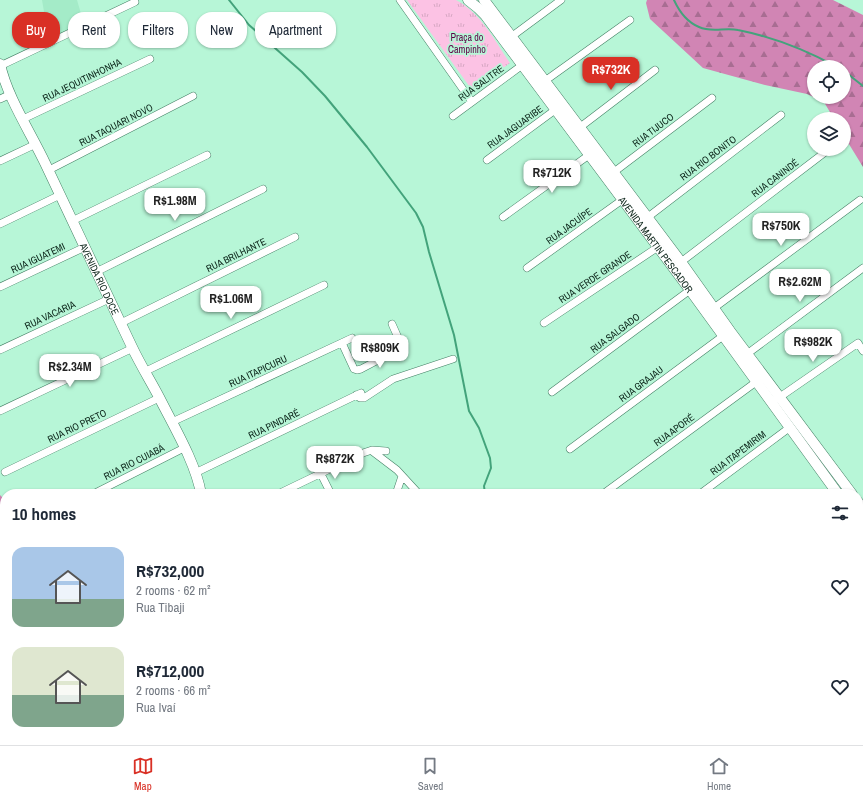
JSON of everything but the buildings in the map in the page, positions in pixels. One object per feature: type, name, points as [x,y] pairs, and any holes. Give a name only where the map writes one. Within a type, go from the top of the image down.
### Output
[{"type":"street","points":[[400,0],[472,102]]},
{"type":"street","name":"AVENIDA MARTIN PESCADOR","points":[[468,0],[485,15],[521,66],[541,84],[579,128],[610,175],[622,200],[659,249],[675,264],[678,264],[678,266]]},
{"type":"street","name":"AVENIDA MARTIN PESCADOR","points":[[484,0],[511,37],[541,84],[555,110],[589,155],[610,175],[648,217],[723,336],[756,382],[776,400],[789,428],[834,489]]},
{"type":"street","points":[[511,37],[561,0]]},
{"type":"street","points":[[0,65],[135,2]]},
{"type":"street","points":[[541,84],[630,20]]},
{"type":"street","name":"RUA JEQUITINHONHA","points":[[23,120],[150,59]]},
{"type":"street","name":"AVENIDA RIO DOCE","points":[[0,65],[10,94],[49,170],[133,348],[172,422],[201,489]]},
{"type":"street","name":"RUA SALITRE","points":[[453,116],[521,66]]},
{"type":"street","points":[[579,128],[655,70]]},
{"type":"street","points":[[0,99],[10,94]]},
{"type":"street","name":"RUA TAQUARI NOVO","points":[[49,170],[193,96]]},
{"type":"street","name":"RUA TIJUCO","points":[[610,175],[712,98]]},
{"type":"street","name":"RUA JAGUARIBE","points":[[487,160],[555,110]]},
{"type":"street","name":"RUA RIO BONITO","points":[[648,217],[781,115]]},
{"type":"street","points":[[0,161],[36,144]]},
{"type":"street","points":[[72,221],[207,155]]},
{"type":"street","points":[[503,217],[589,155]]},
{"type":"street","name":"RUA CANINDÉ","points":[[678,266],[820,156]]},
{"type":"street","points":[[96,272],[263,189]]},
{"type":"street","points":[[0,224],[60,195]]},
{"type":"street","name":"RUA JACUÍPE","points":[[528,268],[622,200]]},
{"type":"street","points":[[714,308],[860,200]]},
{"type":"street","name":"RUA BRILHANTE","points":[[121,323],[296,237]]},
{"type":"street","name":"RUA IGUATEMI","points":[[0,286],[85,247]]},
{"type":"street","name":"RUA VERDE GRANDE","points":[[544,323],[659,249]]},
{"type":"street","points":[[747,354],[863,268]]},
{"type":"street","points":[[146,372],[324,285]]},
{"type":"street","name":"AVENIDA MARTIN PESCADOR","points":[[692,286],[714,308],[747,354],[776,400],[848,489]]},
{"type":"street","name":"RUA SALGADO","points":[[552,392],[692,286]]},
{"type":"street","name":"RUA VACARIA","points":[[0,350],[109,299]]},
{"type":"street","points":[[342,343],[354,368],[357,370],[361,369],[400,349],[400,342],[392,324]]},
{"type":"street","name":"RUA GRAJAU","points":[[570,449],[723,336]]},
{"type":"street","name":"RUA ITAPICURU","points":[[172,422],[352,338]]},
{"type":"street","points":[[776,400],[858,343],[863,351]]},
{"type":"street","points":[[0,411],[133,348]]},
{"type":"street","name":"RUA PINDARÉ","points":[[195,473],[359,394],[360,398],[364,398],[393,378],[454,359]]},
{"type":"street","name":"RUA APORÉ","points":[[610,489],[756,382]]},
{"type":"street","name":"RUA RIO PRETO","points":[[5,472],[159,398]]},
{"type":"street","name":"RUA ITAPEMIRIM","points":[[707,489],[789,428]]},
{"type":"street","name":"RUA RIO CUIABÁ","points":[[103,489],[184,448]]},
{"type":"street","points":[[289,489],[363,453],[372,450],[386,451]]},
{"type":"street","points":[[372,450],[391,465],[414,489]]},
{"type":"street","points":[[321,474],[328,489]]},
{"type":"street","points":[[398,489],[402,476]]},
{"type":"shaded area","points":[[42,0],[77,0],[80,12],[68,12],[68,32],[60,36],[60,12],[44,12]]},
{"type":"green space","name":"Praça do Campinho","points":[[407,0],[456,0],[473,12],[487,28],[510,63],[472,90]]},
{"type":"green space","points":[[647,0],[833,0],[863,15],[863,167],[851,147],[851,112],[830,112],[825,104],[851,104],[851,60],[807,60],[807,94],[765,85],[703,68],[650,19],[646,3]]},
{"type":"waterway","points":[[229,0],[249,25],[302,72],[325,96],[367,147],[416,213],[423,227],[454,335],[469,411],[479,428],[490,458],[491,468],[484,486],[484,489]]},
{"type":"waterway","points":[[674,0],[684,16],[699,27],[709,30],[733,29],[764,36],[823,60]]},
{"type":"waterway","points":[[851,77],[863,86]]}]
